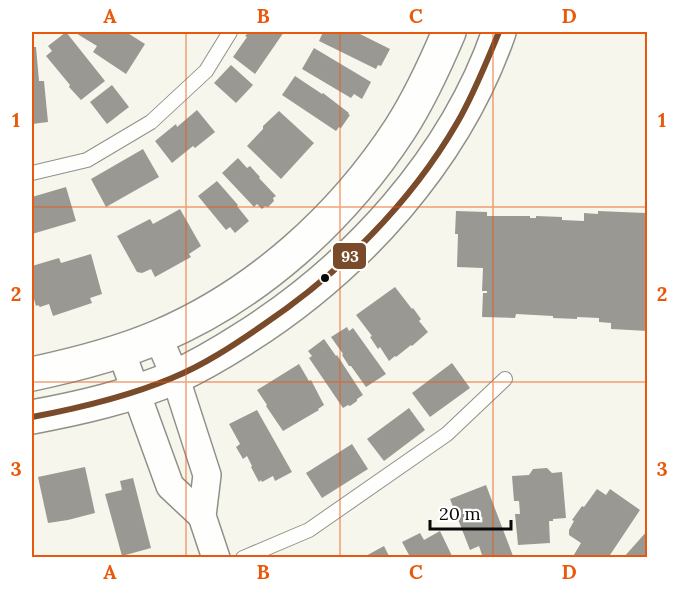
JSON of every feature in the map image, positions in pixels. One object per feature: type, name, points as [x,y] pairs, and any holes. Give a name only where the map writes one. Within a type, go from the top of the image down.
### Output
[{"type":"street","points":[[32,374],[70,366],[158,337],[231,297],[298,247],[356,188],[382,155],[401,127],[433,69],[449,32]]},
{"type":"street","points":[[32,417],[69,410],[135,392],[175,376],[219,354],[302,298],[371,235],[428,167],[474,91],[499,32]]},
{"type":"street","points":[[158,337],[175,376],[207,475],[202,516],[216,558]]},
{"type":"street","points":[[121,351],[170,486],[202,516]]},
{"type":"lane","points":[[32,173],[87,160],[151,122],[206,70],[230,32]]},
{"type":"lane","points":[[243,558],[309,530],[447,434],[505,379]]},
{"type":"building","points":[[66,32],[105,81],[81,100],[46,56],[52,51],[48,46]]},
{"type":"building","points":[[74,32],[126,32],[145,44],[126,74],[93,52],[97,46]]},
{"type":"building","points":[[249,32],[284,32],[255,74],[233,57]]},
{"type":"building","points":[[323,32],[356,32],[390,49],[381,66],[378,65],[376,69],[319,41]]},
{"type":"building","points":[[32,47],[36,47],[39,81],[44,81],[48,122],[32,124]]},
{"type":"building","points":[[314,48],[371,82],[362,99],[354,94],[351,98],[302,69]]},
{"type":"building","points":[[231,65],[253,85],[236,103],[214,83]]},
{"type":"building","points":[[295,76],[323,93],[349,113],[350,115],[341,128],[339,127],[336,131],[282,95]]},
{"type":"building","points":[[112,85],[129,107],[107,124],[90,102]]},
{"type":"building","points":[[197,110],[215,132],[172,163],[155,141],[176,124],[177,127]]},
{"type":"building","points":[[279,111],[314,143],[281,179],[247,146]]},
{"type":"building","points":[[143,149],[159,177],[106,207],[91,179]]},
{"type":"building","points":[[238,158],[247,168],[250,166],[276,196],[268,207],[265,206],[262,209],[257,204],[254,207],[222,173]]},
{"type":"building","points":[[217,181],[249,221],[235,233],[230,227],[226,230],[198,196]]},
{"type":"building","points":[[66,187],[76,221],[32,234],[32,197]]},
{"type":"building","points":[[180,209],[201,246],[189,254],[191,257],[155,277],[151,269],[142,273],[137,272],[117,236],[150,219],[153,224]]},
{"type":"building","points":[[456,211],[487,212],[487,216],[562,217],[562,220],[584,221],[584,213],[598,214],[598,211],[645,213],[645,216],[648,216],[648,331],[611,329],[611,323],[599,322],[599,318],[553,318],[553,316],[516,314],[515,318],[482,317],[483,293],[487,293],[487,291],[482,291],[483,268],[457,267]]},
{"type":"building","points":[[91,254],[102,294],[90,298],[92,303],[53,316],[49,304],[36,306],[32,292],[32,266],[59,258],[61,263]]},
{"type":"building","points":[[395,287],[413,308],[421,319],[419,321],[428,332],[389,361],[380,347],[378,349],[370,337],[372,336],[356,315]]},
{"type":"building","points":[[347,327],[349,331],[353,328],[386,374],[366,387],[349,366],[331,337]]},
{"type":"building","points":[[324,339],[363,395],[350,406],[343,408],[309,358],[312,356],[308,351]]},
{"type":"building","points":[[452,363],[470,388],[430,417],[412,393]]},
{"type":"building","points":[[299,364],[309,381],[311,380],[324,405],[283,431],[257,390]]},
{"type":"building","points":[[409,408],[425,430],[384,461],[367,439]]},
{"type":"building","points":[[257,410],[292,472],[275,481],[273,476],[259,482],[247,456],[243,459],[236,447],[240,444],[229,424]]},
{"type":"building","points":[[352,444],[368,469],[322,498],[306,473]]},
{"type":"building","points":[[85,467],[95,513],[48,523],[38,477]]},
{"type":"building","points":[[547,468],[552,473],[562,472],[566,518],[549,521],[550,543],[518,545],[515,514],[520,514],[519,501],[514,501],[512,476],[529,475],[533,469]]},
{"type":"building","points":[[133,478],[151,548],[122,556],[105,494],[122,490],[120,481]]},
{"type":"building","points":[[486,485],[513,556],[509,558],[483,558],[479,546],[470,550],[450,499]]},
{"type":"building","points":[[597,489],[606,495],[610,489],[640,510],[608,558],[572,558],[581,543],[569,535],[574,521],[572,520]]},
{"type":"building","points":[[648,530],[648,558],[623,558]]},
{"type":"building","points":[[440,531],[453,558],[405,558],[409,555],[402,542],[420,533],[424,540]]},
{"type":"building","points":[[384,546],[390,558],[362,558]]},
{"type":"transit line","name":"93","points":[[32,417],[121,396],[184,373],[241,340],[292,305],[319,283],[371,235],[418,181],[438,153],[469,101],[499,32]]}]
